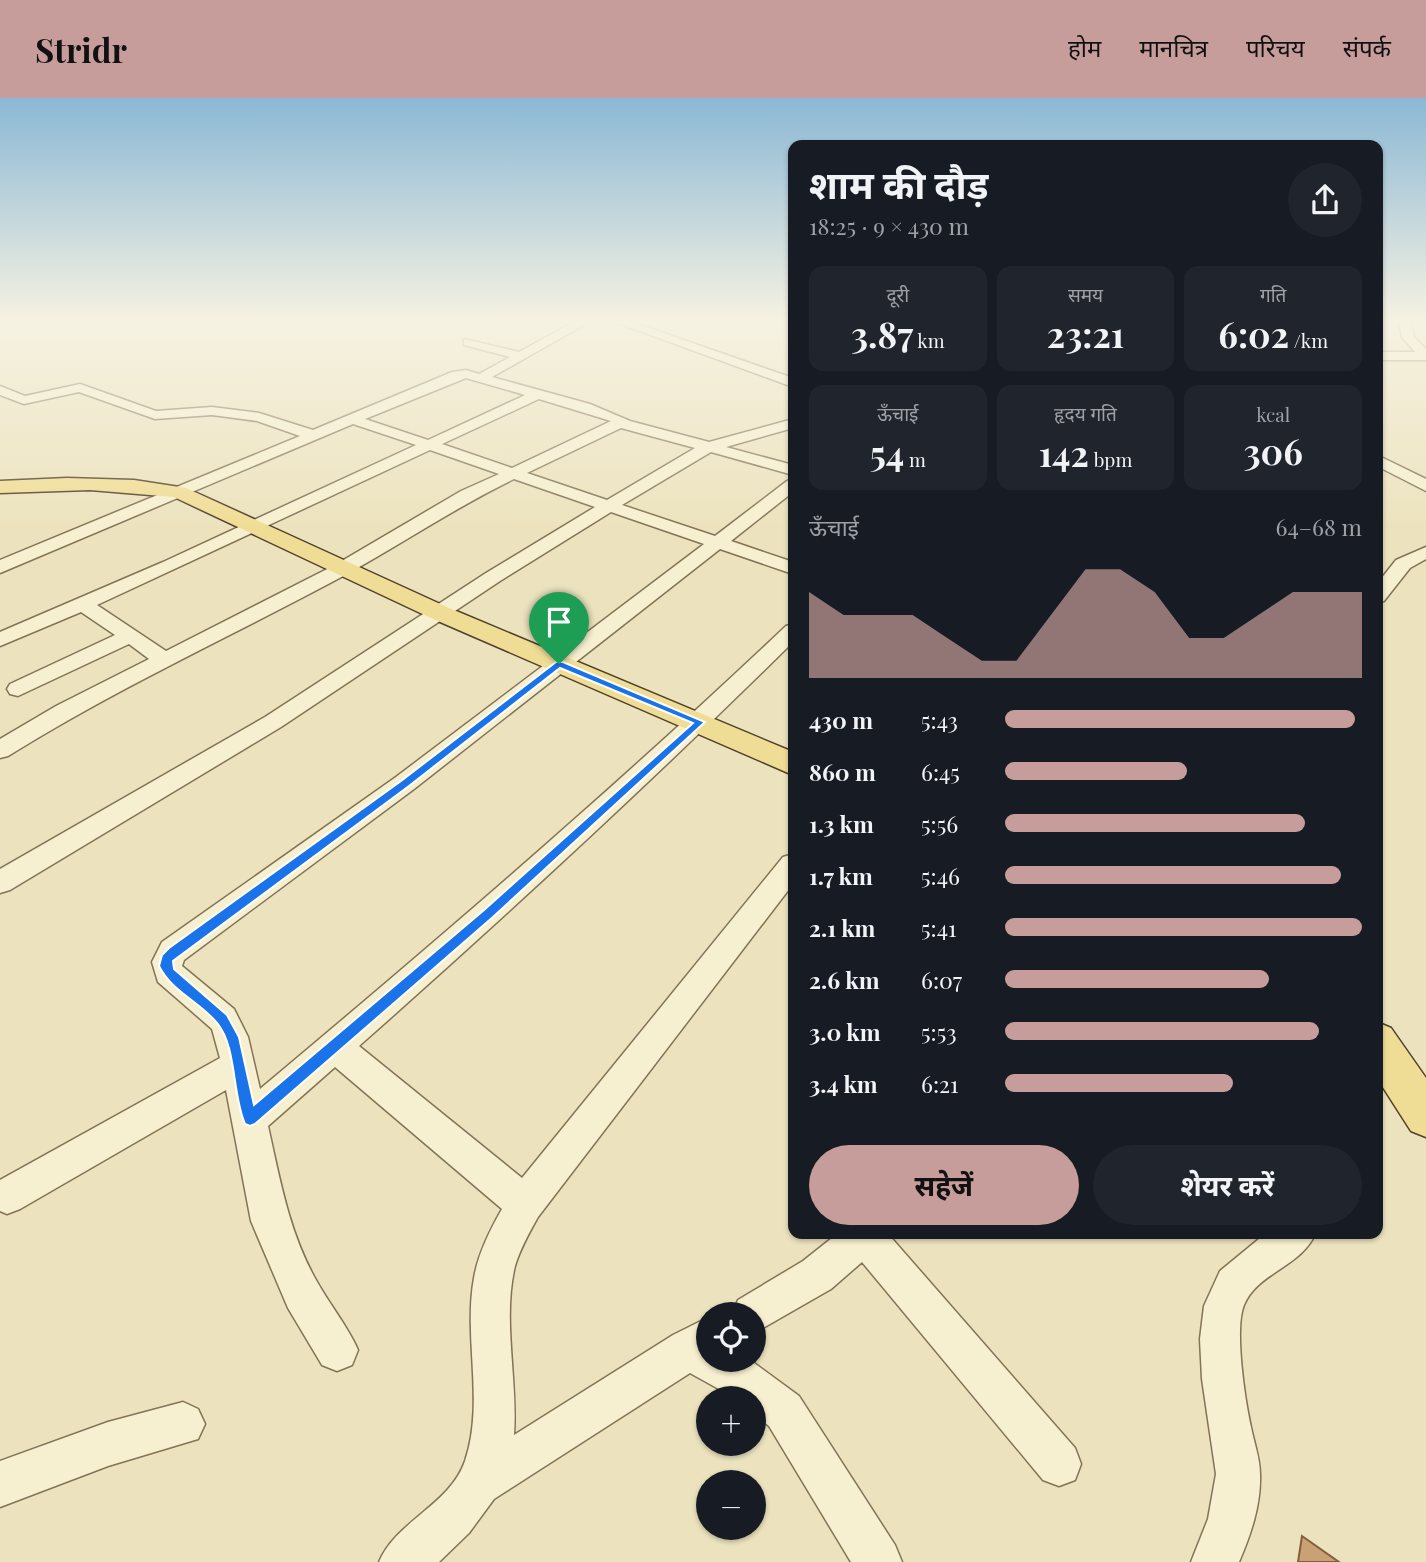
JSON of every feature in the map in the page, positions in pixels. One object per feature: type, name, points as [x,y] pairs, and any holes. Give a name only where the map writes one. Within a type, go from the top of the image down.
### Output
[{"type":"main road","points":[[0,487],[102,484],[137,485],[179,492],[440,613],[788,762]]},
{"type":"main road","points":[[1383,1053],[1426,1116]]},
{"type":"street","points":[[1,390],[24,400],[69,390]]},
{"type":"street","points":[[86,390],[155,415],[212,411],[259,417],[312,435]]},
{"type":"street","points":[[0,567],[420,390]]},
{"type":"street","points":[[466,412],[513,390]]},
{"type":"street","points":[[526,390],[619,418],[623,420],[621,423]]},
{"type":"street","points":[[0,640],[538,394]]},
{"type":"street","points":[[352,419],[607,508],[788,566]]},
{"type":"street","points":[[0,750],[64,711],[342,569],[438,511],[621,423],[788,469]]},
{"type":"street","points":[[0,882],[274,722],[440,613],[709,447],[788,424]]},
{"type":"street","points":[[1383,463],[1426,486]]},
{"type":"street","points":[[337,1350],[302,1294],[270,1222],[232,1037],[223,1019],[169,973],[167,959],[173,951],[405,783],[788,488]]},
{"type":"street","points":[[1383,586],[1403,564],[1426,552]]},
{"type":"street","points":[[83,604],[164,659]]},
{"type":"street","points":[[250,1119],[488,914],[700,722],[788,635]]},
{"type":"street","points":[[18,689],[130,636]]},
{"type":"street","points":[[403,1562],[454,1518],[479,1483],[486,1465],[493,1414],[492,1289],[496,1262],[525,1204],[788,870]]},
{"type":"street","points":[[335,1046],[525,1204]]},
{"type":"street","points":[[7,1196],[239,1065]]},
{"type":"street","points":[[766,1306],[817,1275],[860,1239]]},
{"type":"street","points":[[868,1239],[1059,1464]]},
{"type":"street","points":[[1215,1562],[1225,1543],[1238,1474],[1227,1411],[1222,1352],[1221,1326],[1226,1297],[1237,1280],[1290,1239]]},
{"type":"street","points":[[479,1483],[696,1344]]},
{"type":"street","points":[[735,1372],[784,1411],[878,1562]]},
{"type":"street","points":[[0,1484],[108,1444],[183,1424]]},
{"type":"building","points":[[1302,1536],[1339,1562],[1298,1562]]},
{"type":"route","points":[[559,664],[700,722],[488,914],[250,1119],[232,1037],[223,1019],[169,973],[167,959],[173,951],[405,783],[559,664]]}]
